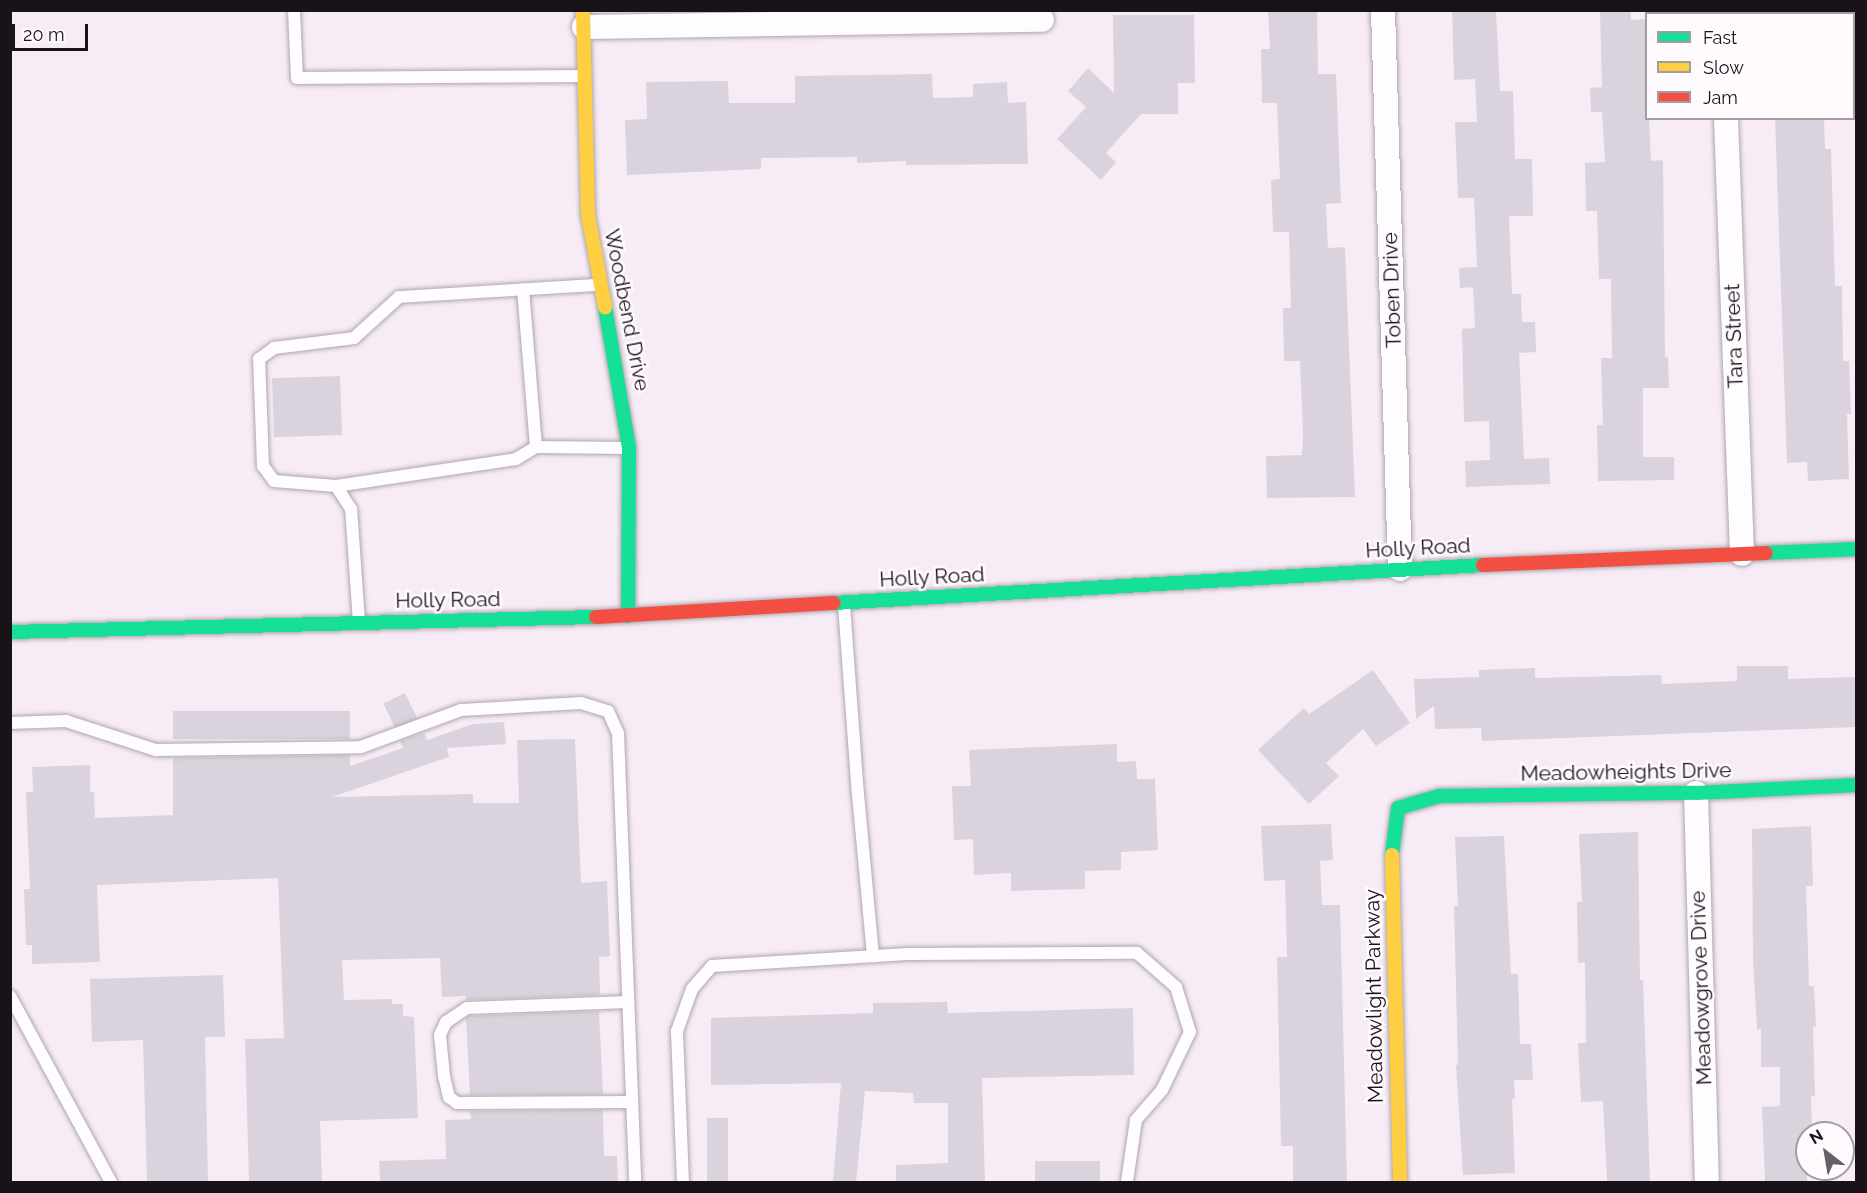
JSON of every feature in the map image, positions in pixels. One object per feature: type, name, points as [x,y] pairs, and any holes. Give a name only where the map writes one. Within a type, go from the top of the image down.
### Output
[{"type":"main road","name":"Woodbend Drive","points":[[583,19],[588,215],[617,365],[629,448],[628,616]]},
{"type":"main road","name":"Holly Road","points":[[10,632],[628,616],[1400,569],[1857,549]]},
{"type":"main road","name":"Meadowheights Drive","points":[[1398,808],[1439,796],[1695,793],[1857,785]]},
{"type":"main road","name":"Meadowlight Parkway","points":[[1398,808],[1392,858],[1400,1182]]},
{"type":"street","name":"Toben Drive","points":[[1383,10],[1400,569]]},
{"type":"street","points":[[583,19],[1042,20]]},
{"type":"street","name":"Tara Street","points":[[1726,120],[1742,554]]},
{"type":"street","name":"Meadowgrove Drive","points":[[1695,793],[1707,1182]]},
{"type":"lane","points":[[294,10],[297,78],[585,76]]},
{"type":"lane","points":[[600,285],[399,297],[354,338],[274,348],[259,360],[263,466],[274,481],[336,486],[516,459],[536,447],[629,448]]},
{"type":"lane","points":[[524,290],[536,447]]},
{"type":"lane","points":[[336,486],[351,509],[359,623]]},
{"type":"lane","points":[[844,603],[873,956]]},
{"type":"lane","points":[[10,723],[66,721],[156,750],[361,747],[461,710],[581,703],[608,711],[618,733],[634,1182]]},
{"type":"lane","points":[[683,1182],[676,1031],[692,989],[712,966],[873,956],[1137,953],[1176,987],[1190,1032],[1162,1090],[1136,1119],[1127,1182]]},
{"type":"lane","points":[[10,996],[111,1182]]},
{"type":"lane","points":[[628,1002],[467,1008],[446,1022],[440,1035],[444,1076],[449,1097],[457,1103],[632,1102]]},
{"type":"building","points":[[1268,10],[1317,10],[1318,74],[1336,74],[1341,203],[1326,204],[1328,248],[1345,247],[1355,497],[1267,498],[1266,456],[1302,455],[1303,434],[1300,361],[1284,361],[1283,308],[1291,308],[1289,232],[1273,232],[1271,180],[1280,179],[1277,103],[1262,103],[1261,49],[1270,49]]},
{"type":"building","points":[[1452,10],[1496,10],[1500,91],[1513,91],[1515,159],[1532,159],[1533,216],[1509,216],[1512,294],[1521,294],[1522,322],[1535,322],[1536,352],[1519,353],[1524,459],[1549,458],[1550,484],[1466,487],[1465,461],[1490,460],[1489,421],[1464,422],[1462,329],[1475,328],[1473,287],[1460,288],[1459,268],[1477,267],[1474,198],[1458,198],[1455,122],[1477,122],[1475,79],[1454,80]]},
{"type":"building","points":[[1600,10],[1631,10],[1631,20],[1645,19],[1645,120],[1649,120],[1651,161],[1663,160],[1665,357],[1668,357],[1669,388],[1643,388],[1643,457],[1674,457],[1674,480],[1598,481],[1597,425],[1603,425],[1601,358],[1612,358],[1611,279],[1599,279],[1597,211],[1586,211],[1585,163],[1605,162],[1602,112],[1591,112],[1590,88],[1602,87]]},
{"type":"building","points":[[1113,15],[1194,15],[1195,83],[1178,83],[1178,114],[1141,114],[1106,153],[1116,162],[1101,180],[1057,139],[1086,107],[1068,91],[1088,68],[1114,93]]},
{"type":"building","points":[[932,74],[933,98],[973,97],[973,84],[1007,82],[1008,103],[1026,102],[1028,164],[906,165],[906,161],[857,163],[857,157],[761,158],[761,169],[627,175],[625,120],[647,119],[646,82],[728,81],[729,103],[795,103],[795,76]]},
{"type":"building","points":[[1775,120],[1824,120],[1825,149],[1831,149],[1835,286],[1842,286],[1843,361],[1849,361],[1851,414],[1847,414],[1849,479],[1808,481],[1807,462],[1787,463]]},
{"type":"building","points":[[340,376],[342,435],[274,437],[272,378]]},
{"type":"building","points":[[1737,666],[1788,666],[1788,679],[1855,677],[1856,727],[1482,741],[1481,728],[1435,729],[1434,706],[1416,719],[1414,679],[1479,677],[1479,670],[1535,668],[1535,678],[1661,675],[1662,684],[1737,681]]},
{"type":"building","points":[[1373,670],[1410,723],[1376,746],[1363,729],[1326,763],[1339,776],[1309,804],[1258,750],[1304,708],[1309,714]]},
{"type":"building","points":[[405,693],[417,718],[396,729],[383,704]]},
{"type":"building","points":[[173,711],[350,711],[350,739],[173,739]]},
{"type":"building","points":[[504,722],[506,744],[447,748],[449,757],[332,797],[473,794],[473,803],[519,803],[517,740],[575,739],[581,883],[607,881],[610,956],[599,957],[599,995],[466,1000],[466,996],[442,997],[440,958],[342,960],[344,1000],[392,999],[392,1004],[403,1004],[403,1016],[414,1017],[418,1118],[320,1121],[322,1182],[249,1182],[245,1039],[284,1038],[278,878],[97,885],[100,962],[32,964],[32,945],[26,945],[24,889],[30,889],[26,792],[33,792],[32,767],[90,765],[90,792],[94,792],[95,818],[173,815],[173,758],[350,755],[350,766],[403,748],[400,741],[424,733],[427,740],[473,724]]},
{"type":"building","points":[[1117,744],[1117,762],[1136,761],[1137,779],[1155,779],[1158,850],[1121,852],[1121,870],[1085,871],[1085,889],[1011,891],[1011,873],[974,875],[973,839],[954,840],[952,786],[971,786],[969,750]]},
{"type":"building","points":[[1331,824],[1333,860],[1320,861],[1322,905],[1340,905],[1347,1182],[1293,1182],[1293,1146],[1281,1146],[1277,957],[1287,957],[1285,880],[1264,881],[1261,826]]},
{"type":"building","points":[[1811,826],[1813,886],[1806,886],[1809,986],[1814,986],[1816,1027],[1813,1027],[1815,1096],[1811,1096],[1812,1121],[1795,1121],[1795,1181],[1807,1182],[1765,1182],[1762,1107],[1780,1106],[1780,1067],[1761,1067],[1761,1029],[1757,1029],[1753,959],[1752,829]]},
{"type":"building","points":[[1638,832],[1640,980],[1643,980],[1650,1182],[1607,1182],[1603,1101],[1581,1102],[1578,1043],[1586,1043],[1585,962],[1578,963],[1577,902],[1582,902],[1579,834]]},
{"type":"building","points":[[1504,836],[1511,974],[1518,974],[1520,1044],[1531,1044],[1533,1080],[1514,1080],[1515,1099],[1512,1099],[1515,1173],[1463,1175],[1456,1065],[1458,1065],[1454,906],[1458,906],[1455,837]]},
{"type":"building","points":[[223,975],[225,1037],[205,1037],[208,1182],[147,1182],[143,1040],[92,1042],[90,979]]},
{"type":"building","points":[[947,1002],[948,1013],[1133,1008],[1134,1075],[982,1078],[985,1182],[896,1182],[896,1165],[948,1163],[948,1103],[914,1103],[913,1093],[865,1091],[856,1182],[833,1182],[841,1083],[711,1085],[711,1018],[873,1013],[873,1003]]},
{"type":"building","points":[[599,1011],[603,1094],[470,1095],[466,1018]]},
{"type":"building","points":[[603,1110],[604,1156],[617,1156],[618,1182],[380,1182],[379,1161],[446,1159],[445,1120],[471,1119],[470,1111]]},
{"type":"building","points":[[707,1118],[728,1118],[728,1182],[707,1182]]},
{"type":"building","points":[[1035,1161],[1100,1161],[1100,1182],[1035,1182]]},
{"type":"traffic: fast","points":[[605,307],[629,448],[628,616]]},
{"type":"traffic: fast","points":[[1766,553],[1856,549]]},
{"type":"traffic: fast","points":[[834,603],[1483,565]]},
{"type":"traffic: fast","points":[[10,632],[596,617]]},
{"type":"traffic: fast","points":[[1392,855],[1398,808],[1439,796],[1696,793],[1856,785]]},
{"type":"traffic: slow","points":[[583,10],[588,215],[605,307]]},
{"type":"traffic: slow","points":[[1392,855],[1400,1182]]},
{"type":"traffic: jam","points":[[1483,565],[1766,553]]},
{"type":"traffic: jam","points":[[596,617],[834,603]]}]
